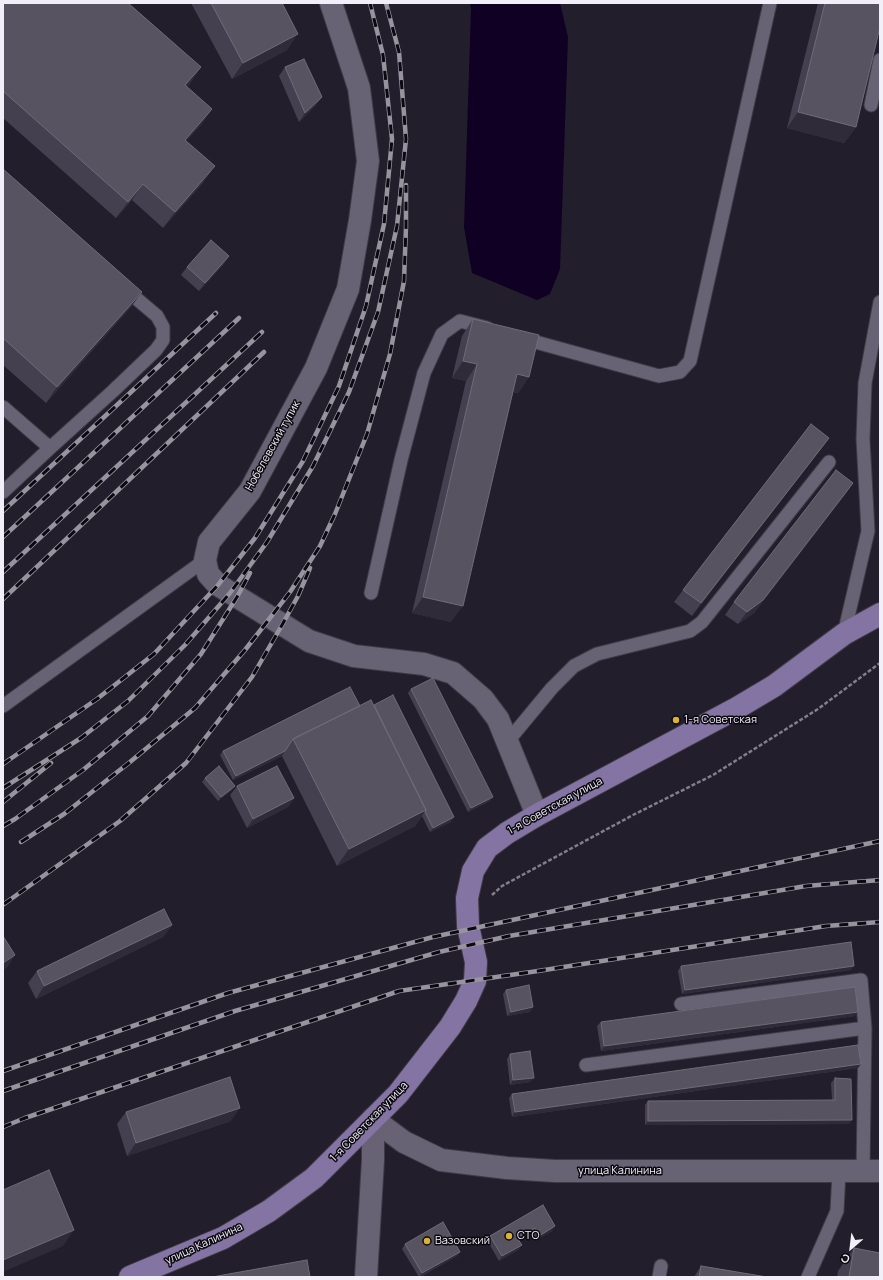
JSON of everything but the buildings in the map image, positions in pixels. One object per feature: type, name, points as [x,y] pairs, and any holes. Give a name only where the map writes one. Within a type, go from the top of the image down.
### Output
[{"type":"main road","name":"1-я Советская улица","points":[[314,1178],[398,1094],[450,1027],[466,1000],[475,981],[476,962],[468,926],[467,898],[473,871],[487,848],[507,833],[537,815],[749,701],[774,686],[844,634],[880,614]]},
{"type":"main road","name":"улица Калинина","points":[[130,1277],[223,1238],[269,1211],[314,1178]]},
{"type":"street","name":"Нобелевский тупик","points":[[205,560],[209,542],[250,491],[316,368],[348,289],[360,220],[368,161],[359,88],[331,3]]},
{"type":"street","points":[[205,560],[208,574],[218,585],[309,641],[354,656],[424,664],[453,672],[482,699],[498,719],[537,815]]},
{"type":"street","points":[[366,1277],[373,1160],[373,1119]]},
{"type":"street","name":"улица Калинина","points":[[373,1119],[404,1142],[441,1160],[507,1168],[555,1171],[871,1172]]},
{"type":"lane","points":[[371,593],[401,460],[424,373],[442,334],[460,321],[659,376],[680,372],[690,361],[770,3]]},
{"type":"lane","points":[[871,105],[880,60]]},
{"type":"lane","points":[[3,492],[113,392],[156,350],[163,340],[163,328],[157,316],[115,280]]},
{"type":"lane","points":[[844,634],[868,531],[863,439],[865,383],[880,302]]},
{"type":"lane","points":[[3,407],[50,448]]},
{"type":"lane","points":[[508,741],[552,688],[574,666],[597,654],[690,631],[702,622],[830,462]]},
{"type":"lane","points":[[3,706],[205,560]]},
{"type":"lane","points":[[681,1004],[861,980],[865,1028],[871,1172]]},
{"type":"lane","points":[[586,1065],[865,1028]]},
{"type":"lane","points":[[808,1277],[837,1211],[839,1172]]},
{"type":"path","points":[[489,899],[502,886],[633,814],[713,775],[818,709],[880,663]]},
{"type":"shaded area","points":[[470,3],[560,3],[568,37],[560,269],[550,294],[537,300],[472,273],[464,227]]},
{"type":"railway","points":[[3,764],[97,699],[154,654],[218,585],[255,538],[303,461],[339,386],[366,306],[384,224],[392,139],[383,55],[370,3]]},
{"type":"railway","points":[[3,788],[81,738],[128,701],[185,645],[230,593],[267,542],[313,466],[349,392],[378,312],[397,226],[406,139],[399,52],[386,3]]},
{"type":"railway","points":[[21,842],[64,814],[195,708],[245,650],[270,618],[290,592],[320,546],[335,514],[367,434],[390,354],[404,281],[406,185]]},
{"type":"railway","points":[[3,511],[216,313]]},
{"type":"railway","points":[[3,537],[239,318]]},
{"type":"railway","points":[[3,572],[262,332]]},
{"type":"railway","points":[[3,599],[264,352]]},
{"type":"railway","points":[[4,904],[120,821],[186,763],[252,677],[298,596],[310,568]]},
{"type":"railway","points":[[3,826],[83,770],[148,716],[201,654],[237,597],[250,573]]},
{"type":"railway","points":[[3,802],[51,763]]},
{"type":"railway","points":[[3,1071],[228,993],[433,937],[880,841]]},
{"type":"railway","points":[[3,1091],[235,1011],[439,952],[509,936],[806,886],[880,880]]},
{"type":"railway","points":[[3,1127],[25,1118],[399,991],[826,926],[880,922]]},
{"type":"place","name":"1-я Советская","points":[[676,720]]},
{"type":"place","name":"СТО","points":[[509,1236]]},
{"type":"place","name":"Вазовский","points":[[427,1241]]}]
